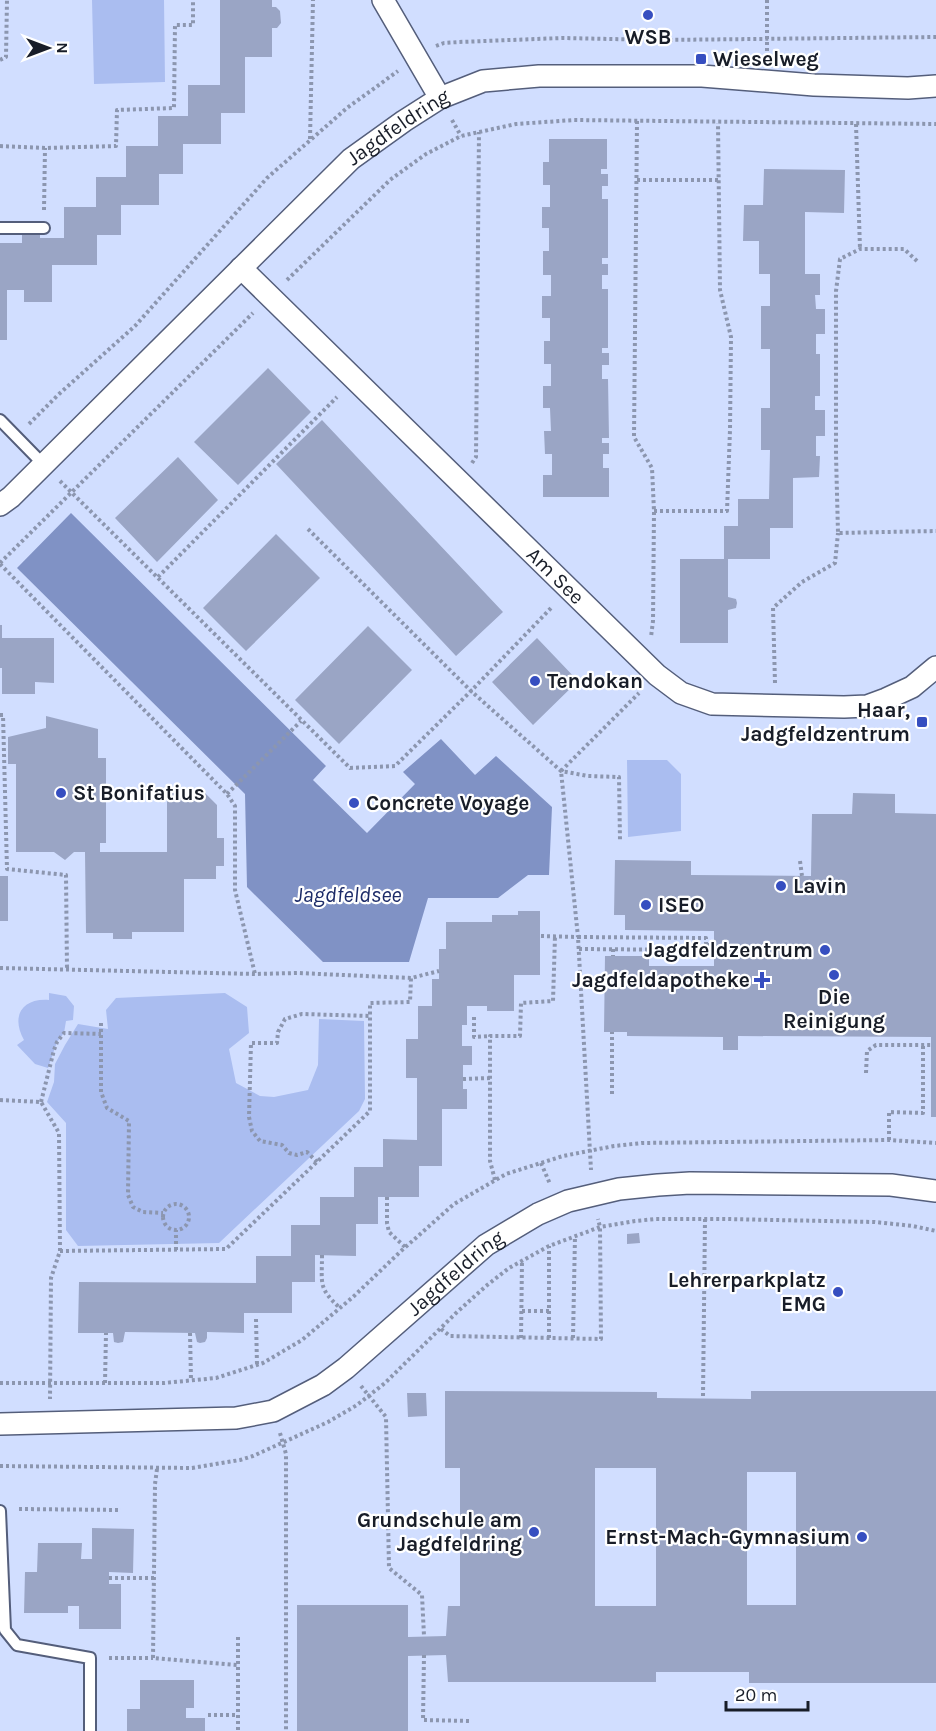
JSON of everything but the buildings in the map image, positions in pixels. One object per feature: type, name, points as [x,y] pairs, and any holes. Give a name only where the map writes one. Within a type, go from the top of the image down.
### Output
[{"type":"street","points":[[382,0],[440,98]]},
{"type":"street","name":"Jagdfeldring","points":[[0,505],[44,465],[351,159],[440,98],[483,81],[539,76],[702,76],[814,86],[908,88],[936,86]]},
{"type":"street","name":"Am See","points":[[241,268],[651,668],[681,693],[712,704],[844,708],[867,706],[912,687],[936,667]]},
{"type":"street","name":"Jagdfeldring","points":[[0,1424],[236,1418],[273,1411],[323,1385],[346,1368],[486,1245],[538,1214],[568,1201],[593,1194],[639,1187],[690,1184],[891,1185],[936,1191]]},
{"type":"lane","points":[[0,228],[44,228]]},
{"type":"lane","points":[[0,420],[44,465]]},
{"type":"lane","points":[[5,1510],[4,1630],[17,1645],[90,1658],[90,1731]]},
{"type":"path","points":[[0,60],[6,57],[7,0]]},
{"type":"path","points":[[0,146],[45,148],[116,146],[117,110],[174,108],[175,25],[193,25],[193,0]]},
{"type":"path","points":[[310,139],[313,0]]},
{"type":"path","points":[[767,0],[767,81]]},
{"type":"path","points":[[767,38],[936,37]]},
{"type":"path","points":[[255,974],[235,890],[235,806],[227,794],[0,563],[390,180],[426,154],[461,136],[516,124],[574,120],[936,124]]},
{"type":"path","points":[[590,1151],[579,949],[561,771],[651,668],[654,511],[652,468],[634,437],[637,121]]},
{"type":"path","points":[[654,511],[727,511],[731,337],[720,290],[718,123]]},
{"type":"path","points":[[856,124],[860,249]]},
{"type":"path","points":[[459,481],[476,458],[479,132]]},
{"type":"path","points":[[44,228],[45,148]]},
{"type":"path","points":[[637,180],[718,180]]},
{"type":"path","points":[[776,706],[773,608],[802,582],[835,563],[838,533],[836,291],[840,259],[860,249],[904,249],[917,261]]},
{"type":"path","points":[[158,577],[326,409]]},
{"type":"path","points":[[44,465],[350,768],[394,766],[471,691],[569,588]]},
{"type":"path","points":[[308,529],[471,691],[561,771],[588,776],[619,777],[620,840]]},
{"type":"path","points":[[838,533],[936,531]]},
{"type":"path","points":[[0,715],[3,715],[7,869],[66,875],[67,970]]},
{"type":"path","points":[[227,794],[301,721]]},
{"type":"path","points":[[800,861],[802,876]]},
{"type":"path","points":[[541,936],[705,938],[705,950],[579,949]]},
{"type":"path","points":[[474,1017],[474,1037],[520,1036],[521,1003],[553,1001],[555,936]]},
{"type":"path","points":[[705,945],[714,945]]},
{"type":"path","points":[[613,950],[613,956]]},
{"type":"path","points":[[0,968],[298,973],[411,978],[439,970]]},
{"type":"path","points":[[60,1251],[226,1249],[370,1111],[370,1003],[410,1002],[411,978]]},
{"type":"path","points":[[317,1162],[307,1152],[297,1155],[289,1152],[282,1145],[260,1141],[252,1131],[249,1117],[251,1043],[277,1043],[278,1032],[285,1018],[302,1014],[370,1016]]},
{"type":"path","points":[[101,1023],[101,1092],[107,1108],[129,1121],[128,1195],[133,1207],[143,1212],[163,1213]]},
{"type":"path","points":[[612,1032],[612,1094]]},
{"type":"path","points":[[50,1423],[51,1278],[60,1251],[59,1133],[41,1102],[57,1042],[64,1033],[101,1034]]},
{"type":"path","points":[[490,1036],[490,1161],[495,1180]]},
{"type":"path","points":[[866,1073],[867,1051],[876,1046],[932,1046]]},
{"type":"path","points":[[889,1140],[889,1112],[923,1113],[923,1046]]},
{"type":"path","points":[[463,1078],[491,1078]]},
{"type":"path","points":[[0,1100],[41,1102]]},
{"type":"path","points":[[387,1197],[389,1232],[405,1247]]},
{"type":"path","points":[[180,1204],[186,1207],[189,1220],[186,1226],[176,1230],[166,1226],[163,1213],[167,1207],[180,1204]]},
{"type":"path","points":[[725,1214],[725,1219]]},
{"type":"path","points":[[0,1466],[192,1468],[253,1456],[328,1422],[357,1405],[385,1383],[486,1286],[509,1268],[549,1246],[600,1227],[687,1216],[705,1219],[875,1222],[936,1231]]},
{"type":"path","points":[[703,1396],[705,1219]]},
{"type":"path","points":[[441,1329],[450,1336],[601,1339],[600,1227]]},
{"type":"path","points":[[176,1230],[176,1250]]},
{"type":"path","points":[[573,1338],[575,1236]]},
{"type":"path","points":[[549,1246],[549,1338]]},
{"type":"path","points":[[322,1255],[322,1286],[327,1296],[340,1308]]},
{"type":"path","points":[[521,1338],[522,1260]]},
{"type":"path","points":[[522,1311],[549,1311]]},
{"type":"path","points":[[256,1319],[257,1365]]},
{"type":"path","points":[[105,1383],[106,1333]]},
{"type":"path","points":[[190,1333],[191,1380]]},
{"type":"path","points":[[369,1395],[386,1417],[388,1568],[422,1595],[424,1636]]},
{"type":"path","points":[[286,1454],[286,1731]]},
{"type":"path","points":[[157,1469],[153,1658],[238,1665]]},
{"type":"path","points":[[5,1510],[121,1510]]},
{"type":"path","points":[[109,1578],[154,1578]]},
{"type":"path","points":[[238,1637],[238,1731]]},
{"type":"path","points":[[424,1655],[423,1720],[469,1721]]},
{"type":"path","points":[[208,1715],[238,1715]]},
{"type":"shaded area","points":[[92,0],[164,0],[165,82],[94,84]]},
{"type":"shaded area","points":[[627,760],[667,760],[681,774],[681,831],[628,837]]},
{"type":"shaded area","points":[[49,993],[66,996],[74,1006],[73,1020],[66,1021],[64,1033],[57,1042],[48,1068],[35,1064],[17,1045],[24,1040],[18,1024],[21,1011],[31,1002],[49,1000]]},
{"type":"shaded area","points":[[225,993],[247,1007],[249,1033],[229,1049],[236,1083],[260,1096],[274,1097],[308,1090],[318,1065],[319,1019],[364,1021],[365,1099],[359,1111],[219,1243],[78,1246],[66,1230],[66,1123],[47,1102],[54,1082],[55,1064],[65,1045],[78,1024],[108,1029],[106,1010],[116,998]]},
{"type":"water","name":"Jagdfeldsee","points":[[71,513],[326,766],[313,780],[367,833],[415,784],[403,772],[441,739],[475,775],[496,756],[552,807],[549,875],[528,875],[498,898],[428,898],[409,962],[323,962],[247,887],[245,794],[17,568]]},
{"type":"place","name":"WSB","points":[[648,15]]},
{"type":"place","name":"Wieselweg","points":[[701,59]]},
{"type":"place","name":"Tendokan","points":[[535,681]]},
{"type":"place","name":"Haar, Jadgfeldzentrum","points":[[922,722]]},
{"type":"place","name":"St Bonifatius","points":[[61,793]]},
{"type":"place","name":"Concrete Voyage","points":[[354,803]]},
{"type":"place","name":"Lavin","points":[[781,886]]},
{"type":"place","name":"ISEO","points":[[646,905]]},
{"type":"place","name":"Jagdfeldzentrum","points":[[825,950]]},
{"type":"place","name":"Die Reinigung","points":[[834,975]]},
{"type":"place","name":"Jagdfeldapotheke","points":[[762,980]]},
{"type":"place","name":"Lehrerparkplatz EMG","points":[[838,1292]]},
{"type":"place","name":"Grundschule am Jagdfeldring","points":[[534,1532]]},
{"type":"place","name":"Ernst-Mach-Gymnasium","points":[[862,1537]]}]
